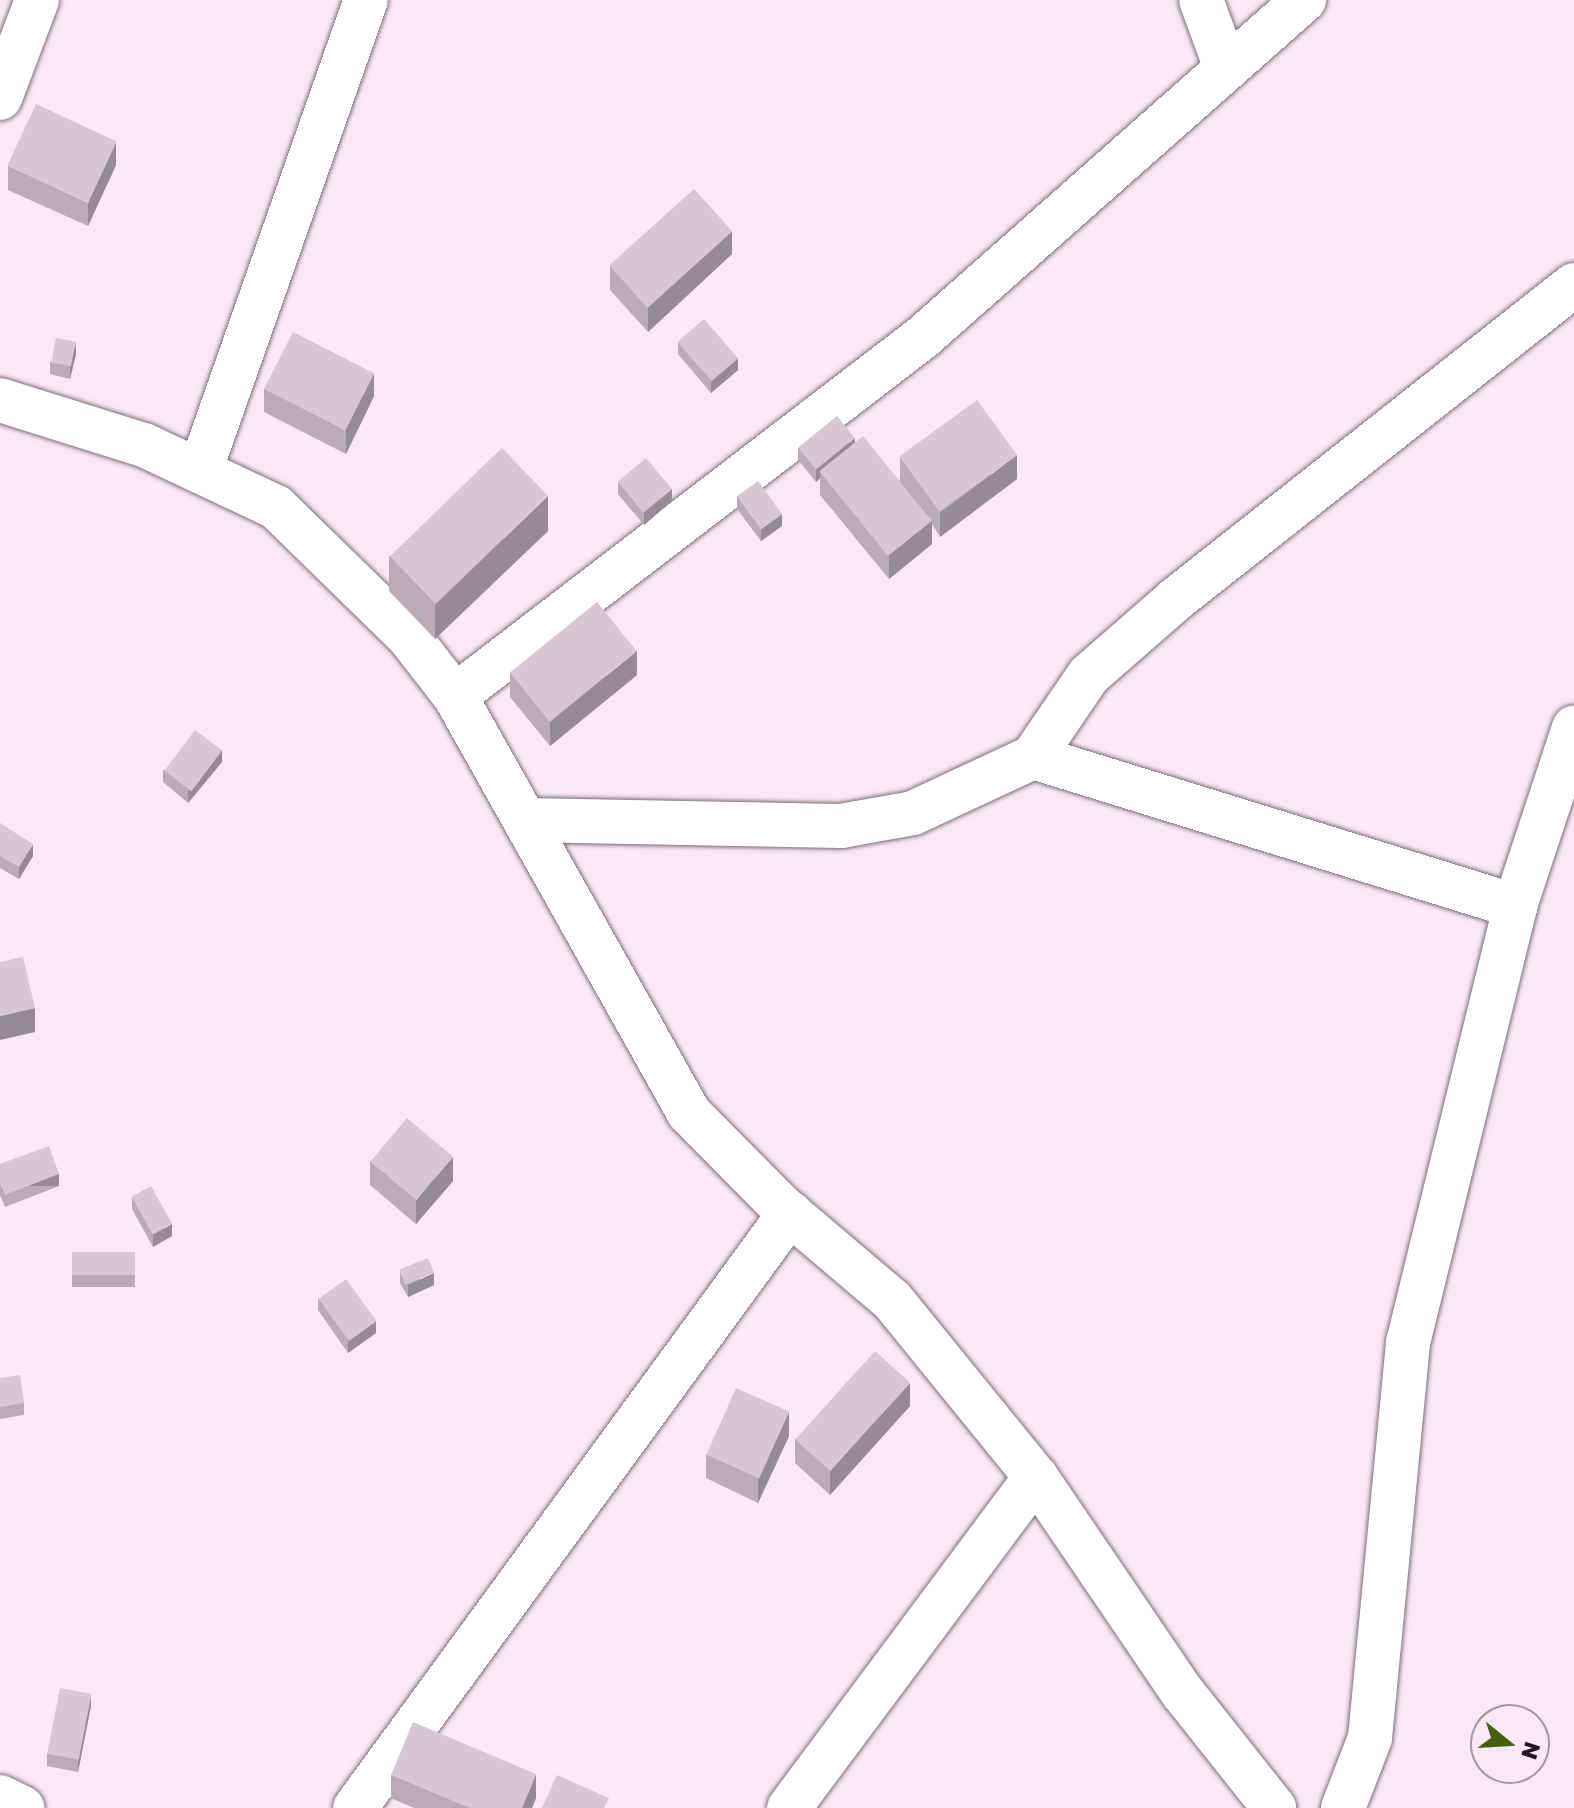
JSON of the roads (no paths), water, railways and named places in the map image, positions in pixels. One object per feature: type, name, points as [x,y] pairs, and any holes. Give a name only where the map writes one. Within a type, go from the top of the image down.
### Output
[{"type":"street","points":[[0,98],[37,0]]},
{"type":"street","points":[[200,471],[366,0]]},
{"type":"street","points":[[1201,0],[1226,68]]},
{"type":"street","points":[[455,696],[923,337],[1304,0]]},
{"type":"street","points":[[525,820],[841,826],[913,813],[1033,757],[1089,675],[1143,627],[1574,285]]},
{"type":"street","points":[[0,400],[144,445],[276,507],[409,637],[455,696],[688,1112],[790,1213],[892,1300],[1036,1477],[1183,1693],[1274,1808]]},
{"type":"street","points":[[1343,1808],[1370,1738],[1408,1343],[1515,906],[1574,728]]},
{"type":"street","points":[[1033,757],[1515,906]]},
{"type":"street","points":[[355,1808],[790,1213]]},
{"type":"street","points":[[789,1808],[1036,1477]]},
{"type":"street","points":[[0,1797],[23,1808]]}]
